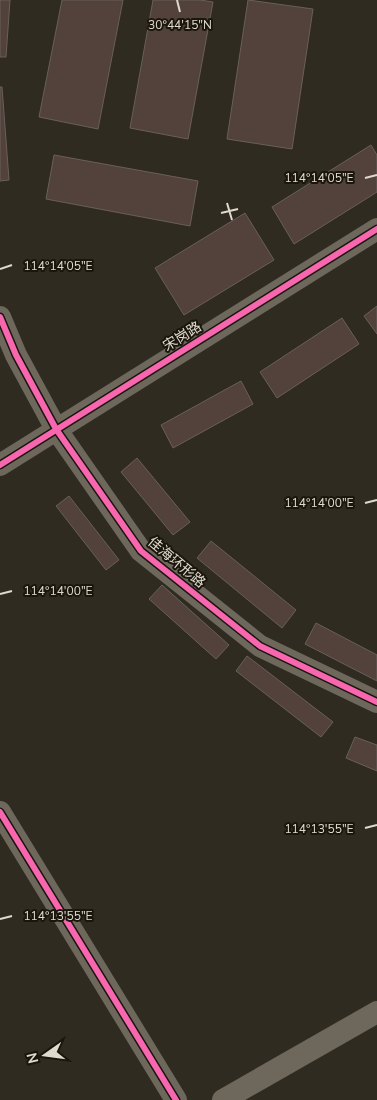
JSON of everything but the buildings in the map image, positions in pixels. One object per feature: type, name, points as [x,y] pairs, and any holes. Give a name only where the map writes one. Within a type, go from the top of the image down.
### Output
[{"type":"street","name":"宋岗路","points":[[0,465],[377,228]]},
{"type":"street","name":"佳海环形路","points":[[0,317],[16,355],[56,429],[141,551],[260,646],[377,702]]},
{"type":"street","points":[[0,812],[176,1100]]},
{"type":"street","points":[[222,1100],[377,1012]]},
{"type":"cycle path","points":[[0,465],[377,229]]},
{"type":"cycle path","points":[[0,317],[16,355],[56,429],[141,551],[260,646],[377,702]]},
{"type":"cycle path","points":[[0,812],[176,1100]]}]
